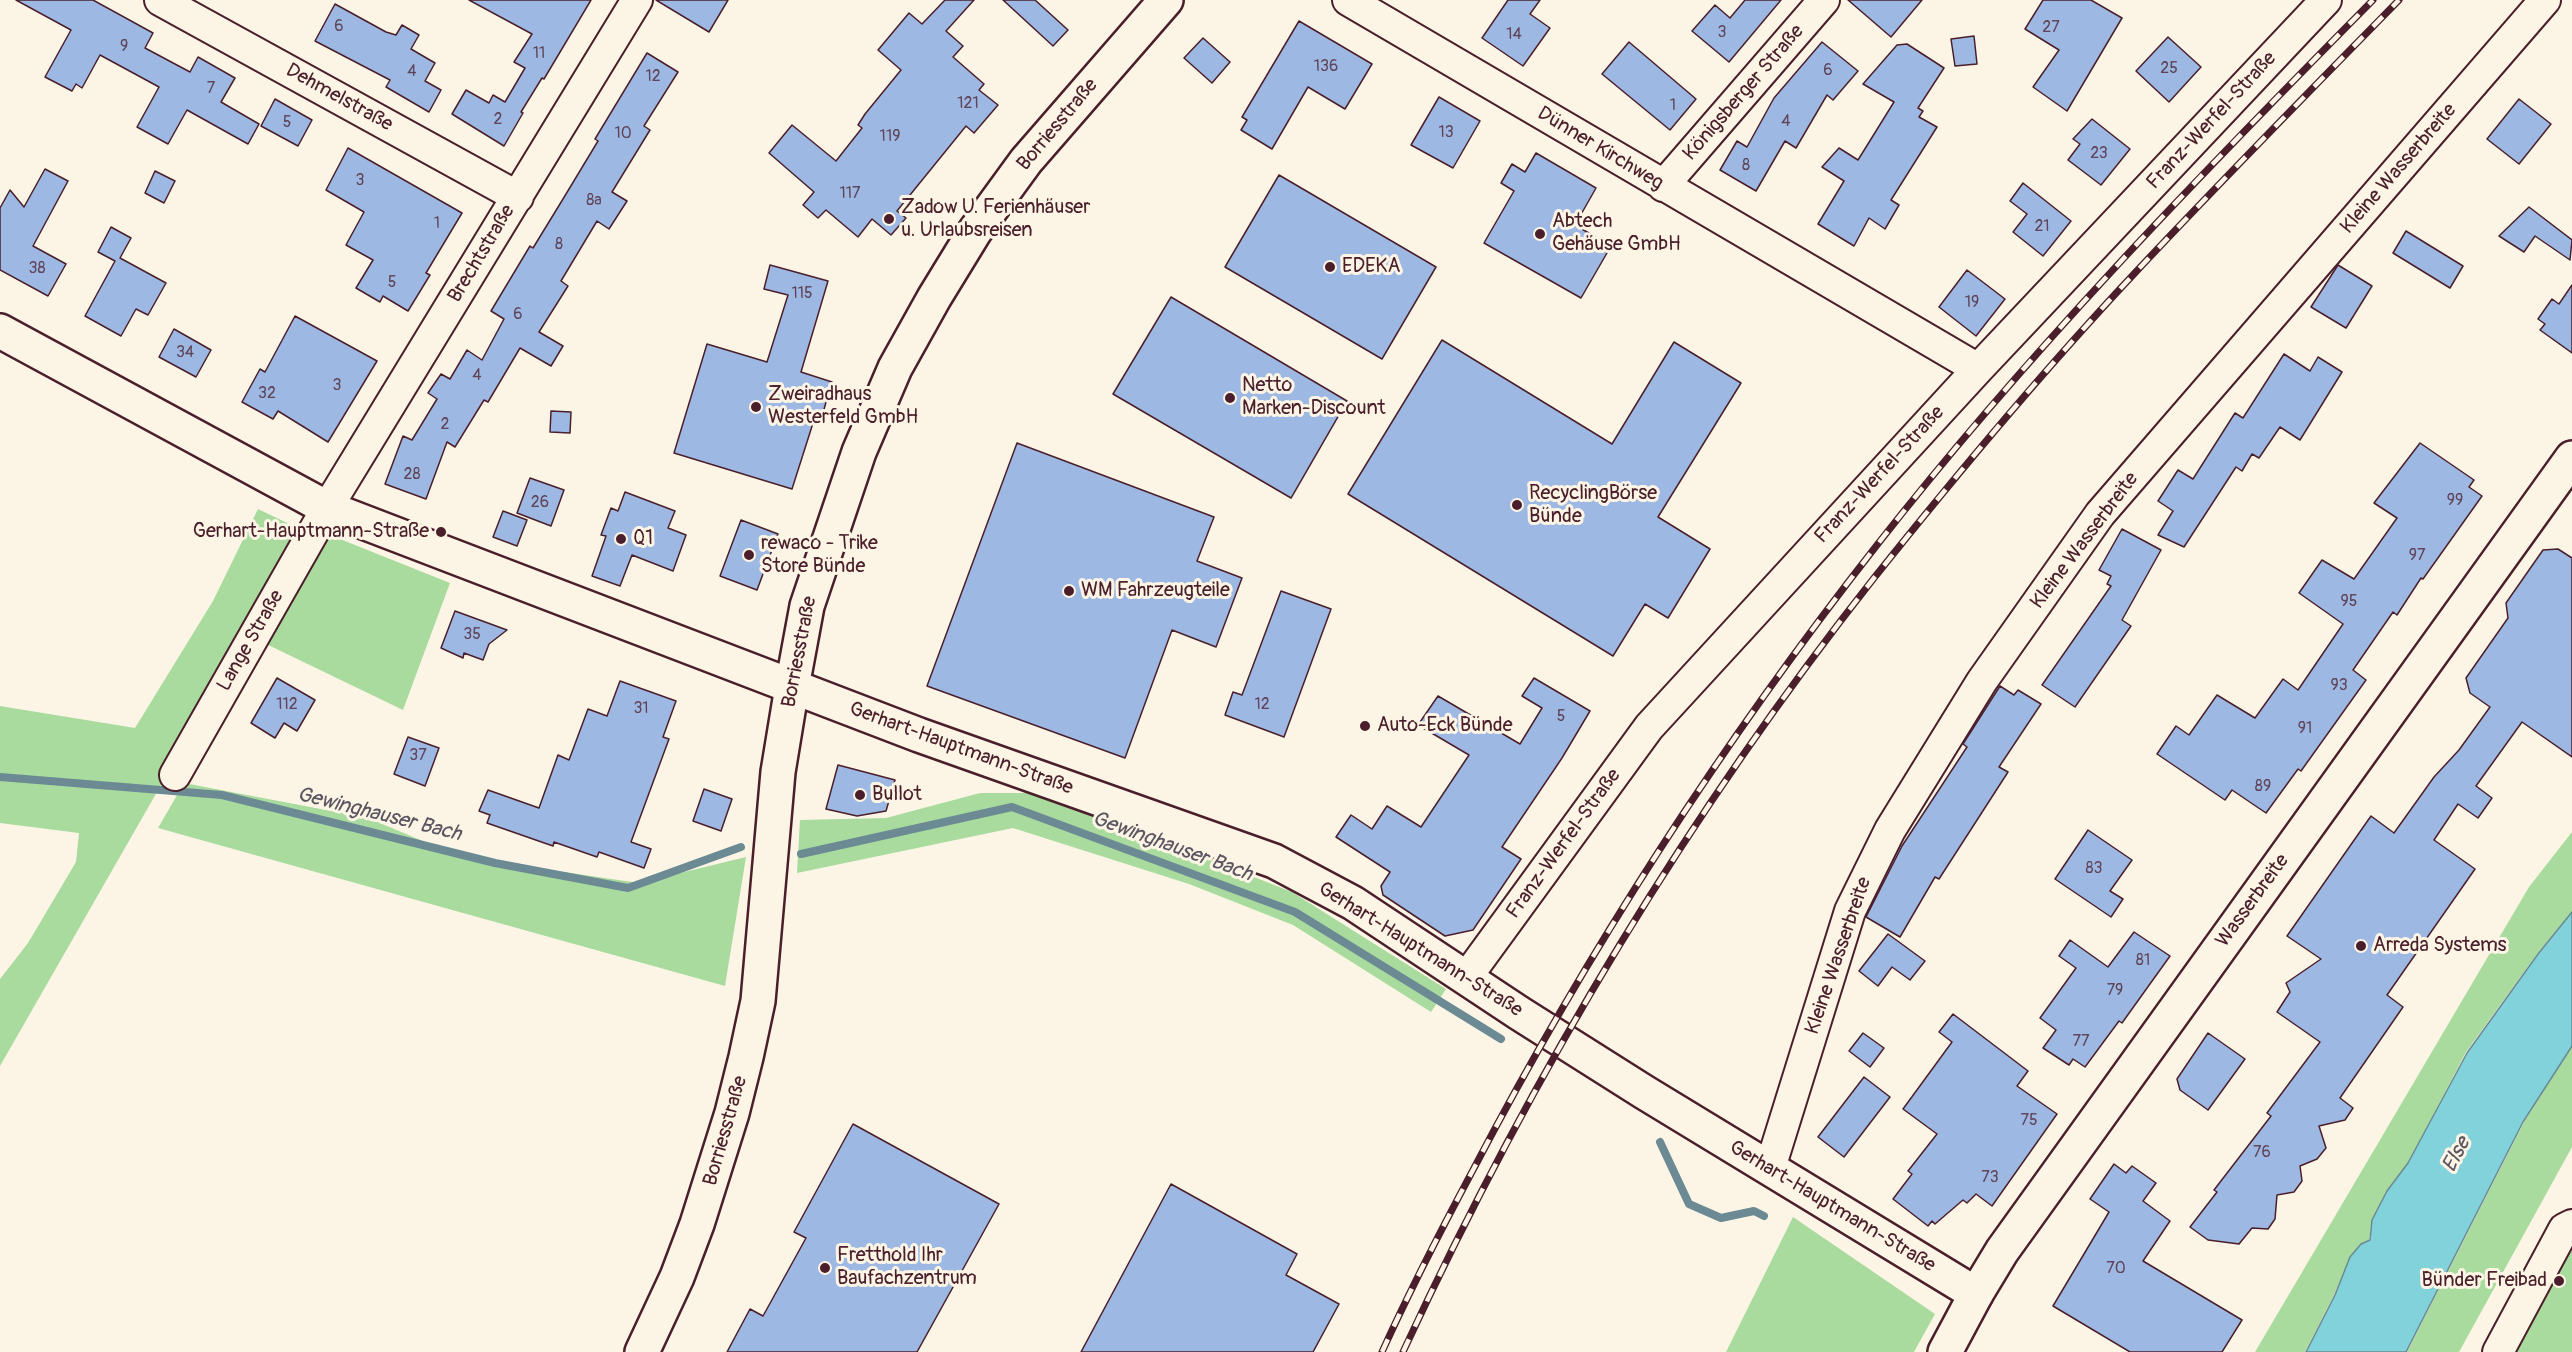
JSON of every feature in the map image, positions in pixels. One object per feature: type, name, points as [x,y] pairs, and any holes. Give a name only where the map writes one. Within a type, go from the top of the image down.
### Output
[{"type":"main road","name":"Borriesstraße","points":[[642,1352],[677,1277],[697,1224],[729,1125],[746,1057],[758,1001],[778,772],[807,606],[834,524],[876,411],[905,350],[975,231],[1026,161],[1166,0]]},
{"type":"main road","name":"Gerhart-Hauptmann-Straße","points":[[0,331],[327,508],[792,687],[1274,861],[1353,903],[1654,1098],[1976,1294]]},
{"type":"main road","name":"Wasserbreite","points":[[1945,1352],[1976,1294],[2009,1242],[2572,458]]},
{"type":"street","name":"Dehmelstraße","points":[[160,0],[518,197]]},
{"type":"street","name":"Brechtstraße","points":[[327,508],[637,0]]},
{"type":"street","name":"Dünner Kirchweg","points":[[1348,0],[1978,369]]},
{"type":"street","name":"Königsberger Straße","points":[[1663,186],[1824,0]]},
{"type":"street","name":"Franz-Werfel-Straße","points":[[1466,978],[1649,727],[1978,369],[2326,0]]},
{"type":"street","name":"Kleine Wasserbreite","points":[[1770,1168],[1850,911],[1890,830],[1982,681],[2100,514],[2545,0]]},
{"type":"street","name":"Lange Straße","points":[[175,775],[327,508]]},
{"type":"street","points":[[2498,1352],[2564,1229],[2572,1225]]},
{"type":"green space","points":[[258,509],[306,532],[0,1066],[0,979],[28,943],[76,862],[79,833],[0,823],[0,706],[135,728],[213,601]]},
{"type":"green space","points":[[325,533],[450,583],[403,710],[262,642]]},
{"type":"green space","points":[[184,783],[368,818],[437,847],[496,862],[639,883],[746,857],[725,986],[158,828]]},
{"type":"green space","points":[[980,793],[1040,793],[1292,892],[1446,989],[1431,1012],[1293,925],[1189,884],[1013,828],[797,873],[800,820],[886,818]]},
{"type":"green space","points":[[2572,832],[2572,912],[2537,954],[2466,1052],[2408,1163],[2387,1191],[2372,1220],[2369,1240],[2361,1244],[2350,1257],[2334,1295],[2305,1352],[2255,1352],[2529,887]]},
{"type":"green space","points":[[2572,1046],[2572,1147],[2459,1352],[2407,1352],[2524,1122]]},
{"type":"green space","points":[[1793,1217],[1935,1314],[1914,1352],[1726,1352]]},
{"type":"green space","name":"Bünder Freibad","points":[[2572,1240],[2572,1352],[2507,1352]]},
{"type":"water","name":"Else","points":[[2572,912],[2572,1046],[2523,1122],[2406,1352],[2306,1352],[2335,1295],[2350,1257],[2361,1244],[2370,1240],[2372,1220],[2387,1191],[2408,1163],[2467,1053],[2538,954]]},
{"type":"building","points":[[16,0],[93,0],[153,33],[145,48],[190,72],[198,57],[235,78],[221,102],[259,124],[248,144],[187,110],[168,144],[137,127],[159,87],[100,55],[82,88],[76,84],[72,91],[45,77],[71,30]]},
{"type":"building","points":[[469,0],[591,0],[544,79],[542,78],[521,112],[523,113],[504,146],[452,114],[466,90],[489,103],[493,95],[505,102],[525,68],[514,62],[532,34]]},
{"type":"building","points":[[656,0],[728,0],[709,32]]},
{"type":"building","points":[[945,0],[974,0],[946,31],[963,46],[953,57],[984,84],[979,90],[998,105],[974,133],[966,126],[897,211],[906,218],[891,235],[872,219],[858,237],[826,210],[818,218],[803,205],[814,192],[769,153],[792,125],[836,161],[862,128],[858,125],[865,114],[901,70],[878,50],[909,13],[922,24]]},
{"type":"building","points":[[1003,0],[1035,0],[1068,30],[1053,46]]},
{"type":"building","points":[[1508,0],[1540,0],[1530,14],[1550,28],[1523,66],[1482,38]]},
{"type":"building","points":[[1745,0],[1781,0],[1729,62],[1692,31],[1715,5],[1730,18]]},
{"type":"building","points":[[1848,0],[1922,0],[1891,37]]},
{"type":"building","points":[[2043,0],[2091,0],[2122,18],[2067,111],[2033,87],[2059,50],[2025,29]]},
{"type":"building","points":[[335,4],[386,32],[396,35],[402,25],[419,35],[411,49],[435,63],[425,81],[441,90],[429,112],[386,87],[390,80],[315,41]]},
{"type":"building","points":[[1299,21],[1372,64],[1345,109],[1308,87],[1272,149],[1241,130],[1247,120],[1242,117]]},
{"type":"building","points":[[1974,36],[1977,64],[1955,66],[1951,39]]},
{"type":"building","points":[[2168,37],[2201,67],[2169,102],[2136,71]]},
{"type":"building","points":[[1203,38],[1230,62],[1212,83],[1184,58]]},
{"type":"building","points":[[1629,42],[1696,99],[1670,130],[1602,74]]},
{"type":"building","points":[[1822,42],[1858,71],[1833,100],[1827,95],[1796,148],[1785,141],[1756,191],[1720,170],[1737,141],[1747,147],[1774,98]]},
{"type":"building","points":[[1907,44],[1944,68],[1918,108],[1923,111],[1919,117],[1937,127],[1891,200],[1899,205],[1885,229],[1869,218],[1854,246],[1818,224],[1844,181],[1822,167],[1839,148],[1858,160],[1894,102],[1863,84],[1897,45]]},
{"type":"building","points":[[647,53],[678,72],[644,126],[650,130],[612,192],[627,201],[609,229],[597,221],[561,281],[568,286],[539,332],[563,346],[551,366],[520,348],[488,402],[484,400],[455,447],[447,442],[426,499],[385,484],[403,436],[412,440],[437,399],[428,393],[441,374],[450,379],[467,350],[482,360],[504,319],[491,311],[530,246],[533,248],[563,199],[598,141],[595,139]]},
{"type":"building","points":[[1439,97],[1480,121],[1453,168],[1411,145]]},
{"type":"building","points":[[275,99],[312,120],[298,146],[261,126]]},
{"type":"building","points":[[2519,99],[2551,124],[2519,164],[2487,139]]},
{"type":"building","points":[[2092,119],[2130,149],[2101,185],[2068,160],[2080,144],[2073,139]]},
{"type":"building","points":[[348,148],[462,213],[426,273],[430,275],[408,311],[383,296],[380,302],[356,288],[373,260],[346,245],[364,212],[326,190]]},
{"type":"building","name":"Abtech Gehäuse GmbH","points":[[1536,153],[1596,188],[1575,225],[1611,246],[1581,298],[1484,243],[1514,191],[1501,183],[1512,164],[1525,172]]},
{"type":"building","points":[[45,169],[68,181],[33,246],[66,264],[48,296],[0,270],[0,208],[10,190],[24,207]]},
{"type":"building","points":[[155,171],[175,181],[164,203],[145,193]]},
{"type":"building","name":"EDEKA","points":[[1279,175],[1436,267],[1382,359],[1225,267]]},
{"type":"building","points":[[2023,183],[2071,221],[2043,256],[2013,232],[2027,214],[2010,201]]},
{"type":"building","points":[[2529,207],[2572,240],[2570,260],[2535,236],[2524,252],[2499,236]]},
{"type":"building","points":[[111,227],[131,238],[120,258],[166,283],[148,315],[136,309],[121,336],[85,316],[115,261],[98,252]]},
{"type":"building","points":[[2406,231],[2463,266],[2450,288],[2393,253]]},
{"type":"building","name":"Zweiradhaus Westerfeld GmbH","points":[[770,265],[828,281],[801,372],[832,382],[822,416],[814,420],[792,489],[674,453],[707,344],[767,362],[788,295],[764,289]]},
{"type":"building","points":[[2338,265],[2372,286],[2346,328],[2311,307]]},
{"type":"building","points":[[1967,270],[2005,299],[1976,336],[1939,307]]},
{"type":"building","points":[[2572,285],[2572,353],[2540,330],[2545,324],[2538,319],[2552,299],[2559,304]]},
{"type":"building","name":"Netto Marken-Discount","points":[[1171,297],[1347,401],[1291,498],[1113,394]]},
{"type":"building","points":[[295,316],[377,361],[328,442],[278,411],[273,419],[242,402],[260,369],[265,372]]},
{"type":"building","points":[[174,329],[211,350],[196,377],[159,357]]},
{"type":"building","name":"RecyclingBörse Bünde","points":[[1442,340],[1612,444],[1674,342],[1741,383],[1658,517],[1710,549],[1668,618],[1645,604],[1613,656],[1348,494]]},
{"type":"building","points":[[2284,354],[2310,371],[2318,357],[2342,372],[2300,440],[2280,427],[2259,458],[2252,454],[2242,471],[2236,467],[2184,547],[2158,535],[2173,511],[2158,501],[2178,470],[2193,479],[2235,413],[2243,418]]},
{"type":"building","points":[[551,411],[571,412],[570,433],[550,432]]},
{"type":"building","points":[[1017,443],[1214,517],[1197,561],[1242,578],[1216,647],[1172,630],[1125,758],[927,686]]},
{"type":"building","points":[[2420,443],[2474,480],[2469,487],[2482,496],[2423,579],[2421,578],[2397,615],[2393,612],[2353,670],[2366,680],[2301,771],[2298,769],[2266,813],[2232,790],[2225,800],[2157,754],[2176,726],[2189,735],[2217,695],[2255,718],[2283,679],[2298,690],[2343,624],[2299,593],[2322,560],[2354,579],[2397,518],[2374,503]]},
{"type":"building","points":[[530,478],[564,490],[551,526],[517,513]]},
{"type":"building","points":[[625,492],[675,511],[668,528],[686,535],[673,571],[632,555],[620,586],[592,576],[606,536],[601,535],[611,508],[618,511]]},
{"type":"building","points":[[503,511],[527,520],[517,546],[493,537]]},
{"type":"building","name":"rewaco - Trike Store Bünde","points":[[741,520],[778,534],[757,590],[720,576]]},
{"type":"building","points":[[2122,529],[2161,550],[2122,620],[2131,626],[2075,707],[2042,685],[2111,586],[2107,584],[2111,576],[2099,570]]},
{"type":"building","points":[[2558,549],[2572,558],[2572,757],[2522,722],[2476,786],[2492,798],[2478,818],[2458,804],[2434,840],[2475,869],[2387,995],[2403,1007],[2340,1098],[2353,1108],[2345,1120],[2319,1126],[2326,1148],[2317,1159],[2300,1166],[2302,1181],[2294,1192],[2277,1195],[2275,1219],[2268,1229],[2252,1228],[2239,1244],[2208,1240],[2190,1227],[2217,1192],[2214,1190],[2271,1116],[2267,1113],[2320,1042],[2277,1012],[2290,992],[2286,983],[2321,959],[2287,936],[2371,816],[2394,833],[2434,777],[2459,750],[2490,707],[2470,693],[2466,678],[2508,618],[2506,603],[2543,550]]},
{"type":"building","points":[[1281,591],[1331,609],[1284,737],[1225,715],[1233,692],[1242,695]]},
{"type":"building","points":[[455,611],[507,630],[489,644],[483,660],[464,653],[463,658],[441,648]]},
{"type":"building","points":[[277,678],[315,700],[297,731],[284,723],[275,738],[251,723]]},
{"type":"building","points":[[1534,678],[1590,711],[1562,758],[1502,847],[1521,859],[1473,930],[1445,936],[1383,895],[1381,886],[1390,872],[1336,837],[1351,815],[1372,829],[1387,806],[1421,827],[1469,755],[1418,725],[1438,696],[1520,744],[1542,708],[1522,696]]},
{"type":"building","points":[[620,681],[676,701],[663,737],[669,739],[631,842],[651,849],[644,868],[599,852],[597,857],[554,842],[553,846],[487,823],[490,815],[479,811],[488,790],[539,808],[558,755],[569,760],[588,709],[607,716]]},
{"type":"building","points":[[2000,686],[2014,695],[2018,690],[2041,704],[1999,767],[2008,772],[1939,879],[1935,877],[1900,937],[1866,917],[1902,846],[1967,747],[1963,744]]},
{"type":"building","points":[[408,737],[439,748],[425,786],[394,774]]},
{"type":"building","name":"Bullot","points":[[838,765],[895,780],[886,811],[857,816],[826,809]]},
{"type":"building","points":[[704,789],[732,799],[721,831],[693,821]]},
{"type":"building","points":[[2088,830],[2132,860],[2110,891],[2123,899],[2111,917],[2055,879]]},
{"type":"building","points":[[2134,932],[2170,956],[2122,1023],[2119,1021],[2085,1067],[2073,1059],[2069,1065],[2043,1048],[2056,1030],[2040,1018],[2076,968],[2059,956],[2070,940],[2108,967]]},
{"type":"building","points":[[1888,934],[1925,961],[1910,980],[1892,967],[1878,986],[1859,971]]},
{"type":"building","points":[[1953,1014],[2028,1071],[2017,1086],[2057,1114],[1992,1206],[1976,1194],[1967,1203],[1963,1200],[1935,1224],[1932,1221],[1928,1226],[1893,1199],[1912,1174],[1908,1171],[1937,1134],[1903,1109],[1952,1042],[1939,1032]]},
{"type":"building","points":[[1863,1033],[1884,1048],[1870,1067],[1849,1051]]},
{"type":"building","points":[[2208,1033],[2245,1059],[2208,1110],[2180,1090],[2177,1079]]},
{"type":"building","points":[[1864,1077],[1890,1097],[1844,1157],[1818,1137]]},
{"type":"building","points":[[853,1124],[999,1204],[917,1352],[727,1352],[750,1309],[763,1316],[806,1238],[794,1232]]},
{"type":"building","points":[[2114,1164],[2126,1173],[2132,1166],[2156,1183],[2143,1201],[2170,1221],[2143,1261],[2242,1320],[2222,1352],[2130,1352],[2053,1306],[2109,1212],[2090,1199]]},
{"type":"building","points":[[1171,1184],[1297,1254],[1286,1275],[1339,1304],[1313,1352],[1081,1352]]},
{"type":"waterway","name":"Gewinghauser Bach","points":[[0,777],[222,795],[495,863],[628,888],[741,847]]},
{"type":"waterway","name":"Gewinghauser Bach","points":[[801,854],[1012,807],[1295,912],[1501,1039]]},
{"type":"waterway","name":"Gewinghauser Bach","points":[[1660,1142],[1689,1204],[1721,1218],[1754,1211],[1764,1216]]},
{"type":"railway","points":[[1382,1352],[1449,1215],[1563,1007],[1611,927],[1712,770],[1820,619],[1935,473],[2055,334],[2180,198],[2373,0]]},
{"type":"railway","points":[[1403,1352],[1504,1149],[1616,951],[1739,760],[1805,668],[1937,500],[2066,349],[2133,275],[2399,0]]},
{"type":"place","name":"Zadow U. Ferienhäuser u. Urlaubsreisen","points":[[889,219]]},
{"type":"place","name":"Abtech Gehäuse GmbH","points":[[1540,234]]},
{"type":"place","name":"EDEKA","points":[[1330,267]]},
{"type":"place","name":"Netto Marken-Discount","points":[[1230,398]]},
{"type":"place","name":"Zweiradhaus Westerfeld GmbH","points":[[756,407]]},
{"type":"place","name":"RecyclingBörse Bünde","points":[[1517,505]]},
{"type":"place","name":"Gerhart-Hauptmann-Straße","points":[[441,532]]},
{"type":"place","name":"Q1","points":[[621,539]]},
{"type":"place","name":"rewaco - Trike Store Bünde","points":[[749,555]]},
{"type":"place","name":"WM Fahrzeugteile","points":[[1069,591]]},
{"type":"place","name":"Auto-Eck Bünde","points":[[1365,726]]},
{"type":"place","name":"Bullot","points":[[860,795]]},
{"type":"place","name":"Arreda Systems","points":[[2361,946]]},
{"type":"place","name":"Fretthold Ihr Baufachzentrum","points":[[825,1268]]},
{"type":"place","name":"Bünder Freibad","points":[[2559,1281]]}]
